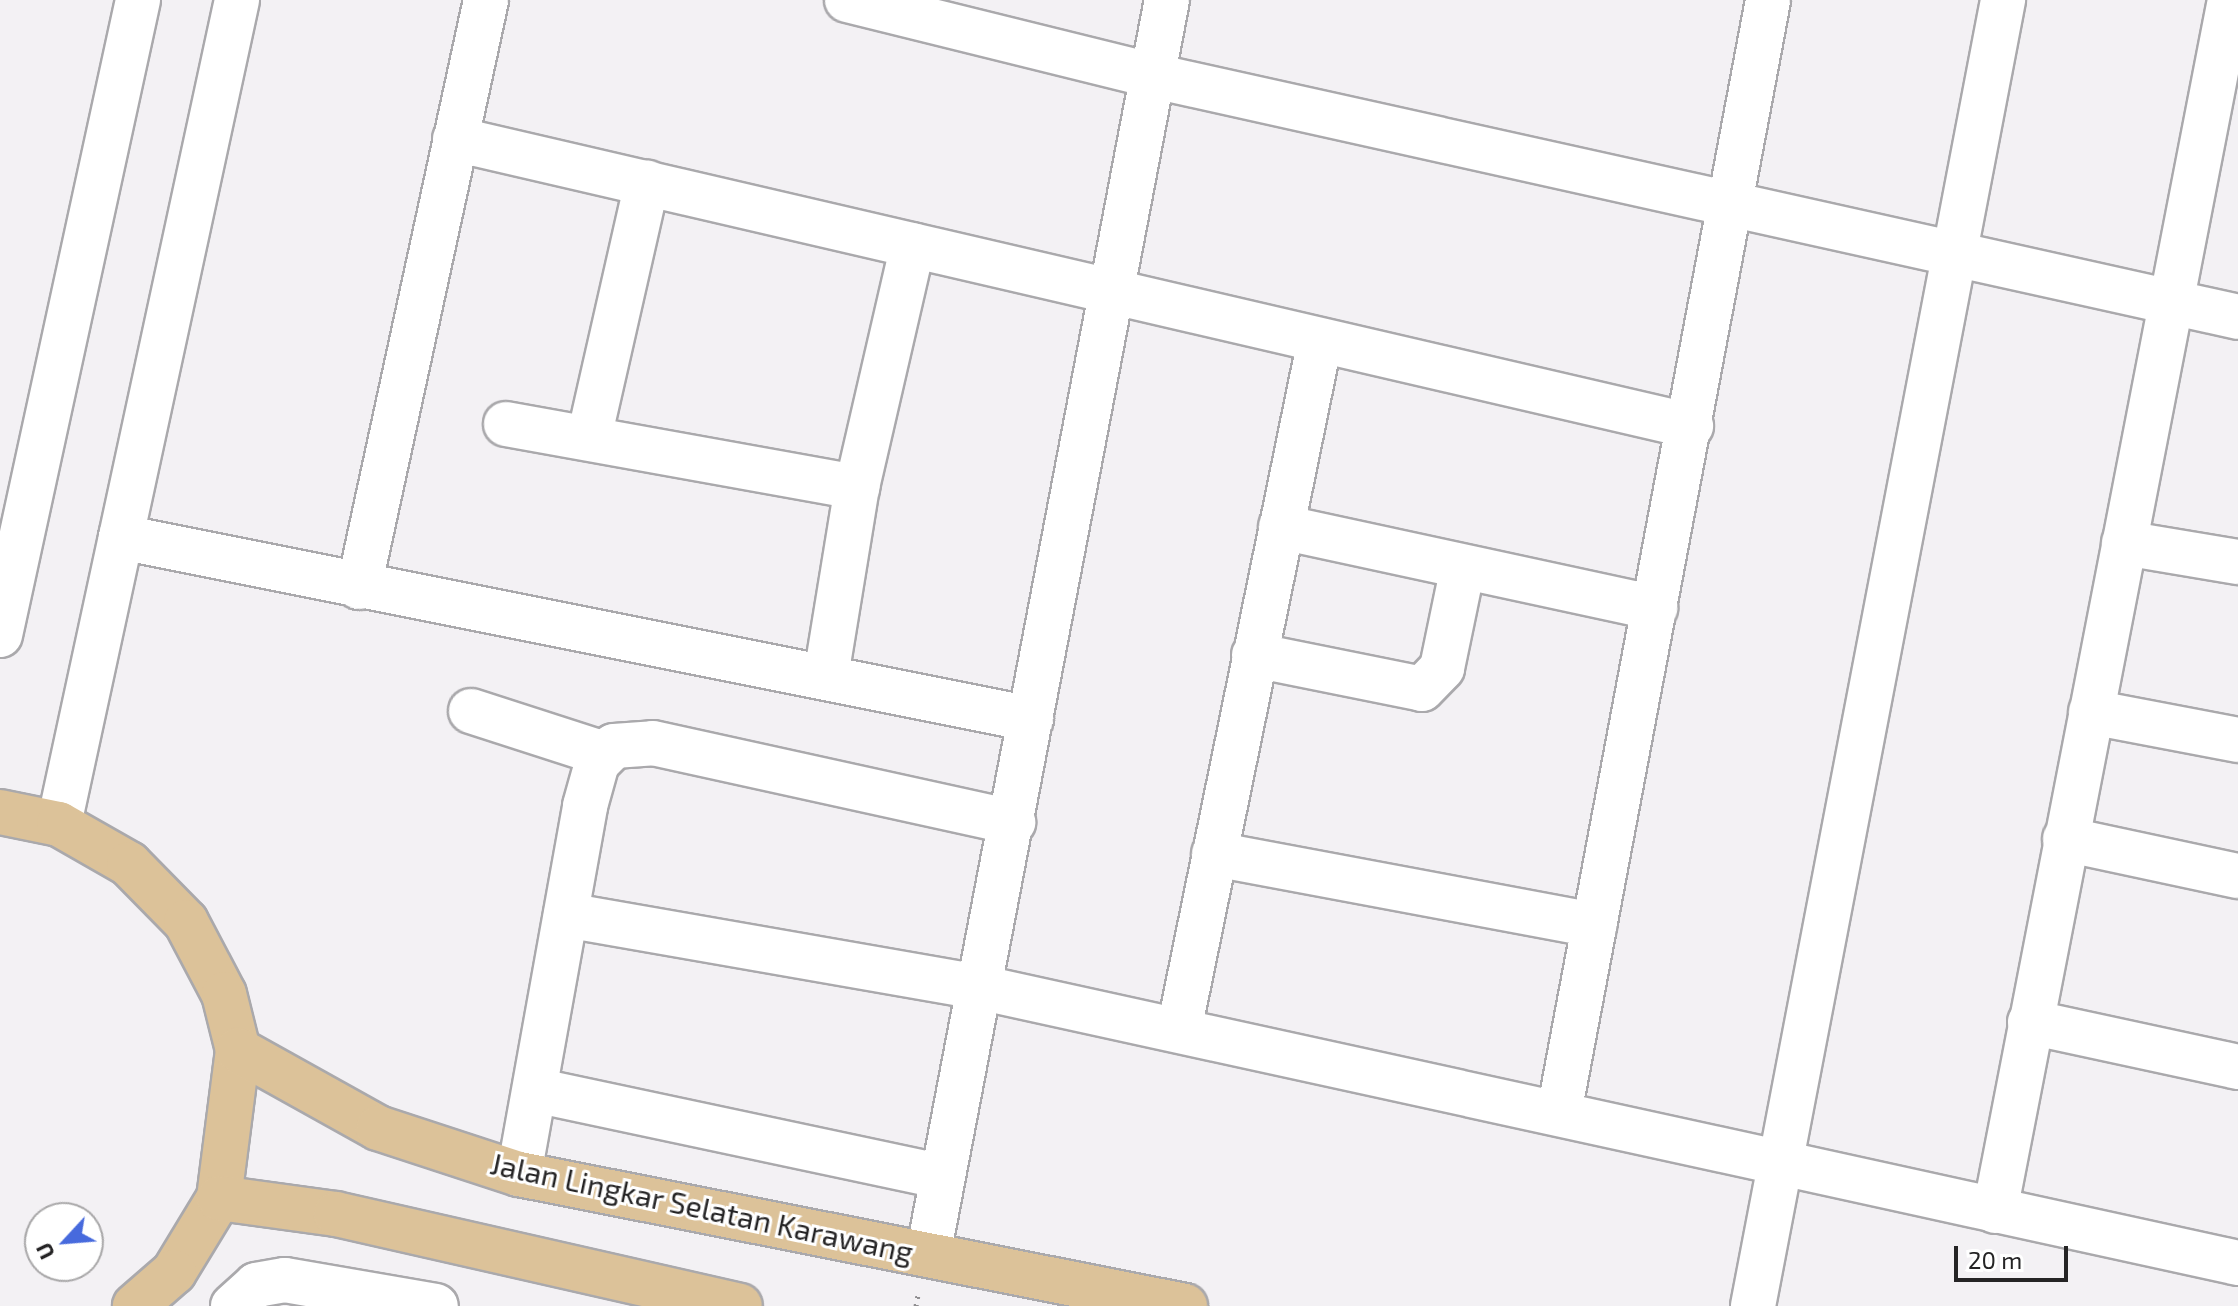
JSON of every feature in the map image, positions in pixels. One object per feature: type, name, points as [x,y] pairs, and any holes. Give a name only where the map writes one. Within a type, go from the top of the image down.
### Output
[{"type":"main road","points":[[0,812],[59,824],[129,864],[186,922],[224,994],[238,1050],[219,1198],[174,1272],[135,1306]]},
{"type":"main road","name":"Jalan Lingkar Selatan Karawang","points":[[238,1050],[378,1128],[519,1174],[1185,1306]]},
{"type":"main road","points":[[219,1198],[336,1214],[740,1306]]},
{"type":"street","points":[[0,635],[12,524],[138,0]]},
{"type":"street","points":[[59,824],[237,0]]},
{"type":"street","points":[[359,587],[486,0]]},
{"type":"street","points":[[847,0],[1154,76],[2238,317]]},
{"type":"street","points":[[928,1255],[940,1176],[983,988],[1167,0]]},
{"type":"street","points":[[1559,1113],[1735,203],[1768,0]]},
{"type":"street","points":[[1753,1306],[2003,0]]},
{"type":"street","points":[[1995,1211],[2171,303],[2226,86],[2230,0]]},
{"type":"street","points":[[455,139],[1691,426]]},
{"type":"street","points":[[589,438],[647,183]]},
{"type":"street","points":[[826,676],[857,487],[913,245]]},
{"type":"street","points":[[1179,1030],[1320,340]]},
{"type":"street","points":[[506,424],[857,487]]},
{"type":"street","points":[[1281,527],[1655,608]]},
{"type":"street","points":[[121,537],[1031,719]]},
{"type":"street","points":[[2124,543],[2238,562]]},
{"type":"street","points":[[1254,655],[1422,689],[1442,668],[1463,567]]},
{"type":"street","points":[[471,711],[604,754]]},
{"type":"street","points":[[2091,712],[2238,740]]},
{"type":"street","points":[[519,1174],[585,806],[604,754],[624,742],[653,743],[1013,822]]},
{"type":"street","points":[[2065,839],[2238,876]]},
{"type":"street","points":[[1214,854],[1594,925]]},
{"type":"street","points":[[566,915],[983,988],[2238,1263]]},
{"type":"street","points":[[2030,1022],[2238,1067]]},
{"type":"street","points":[[535,1090],[940,1176]]},
{"type":"street","points":[[233,1306],[256,1285],[285,1280],[436,1306]]}]
